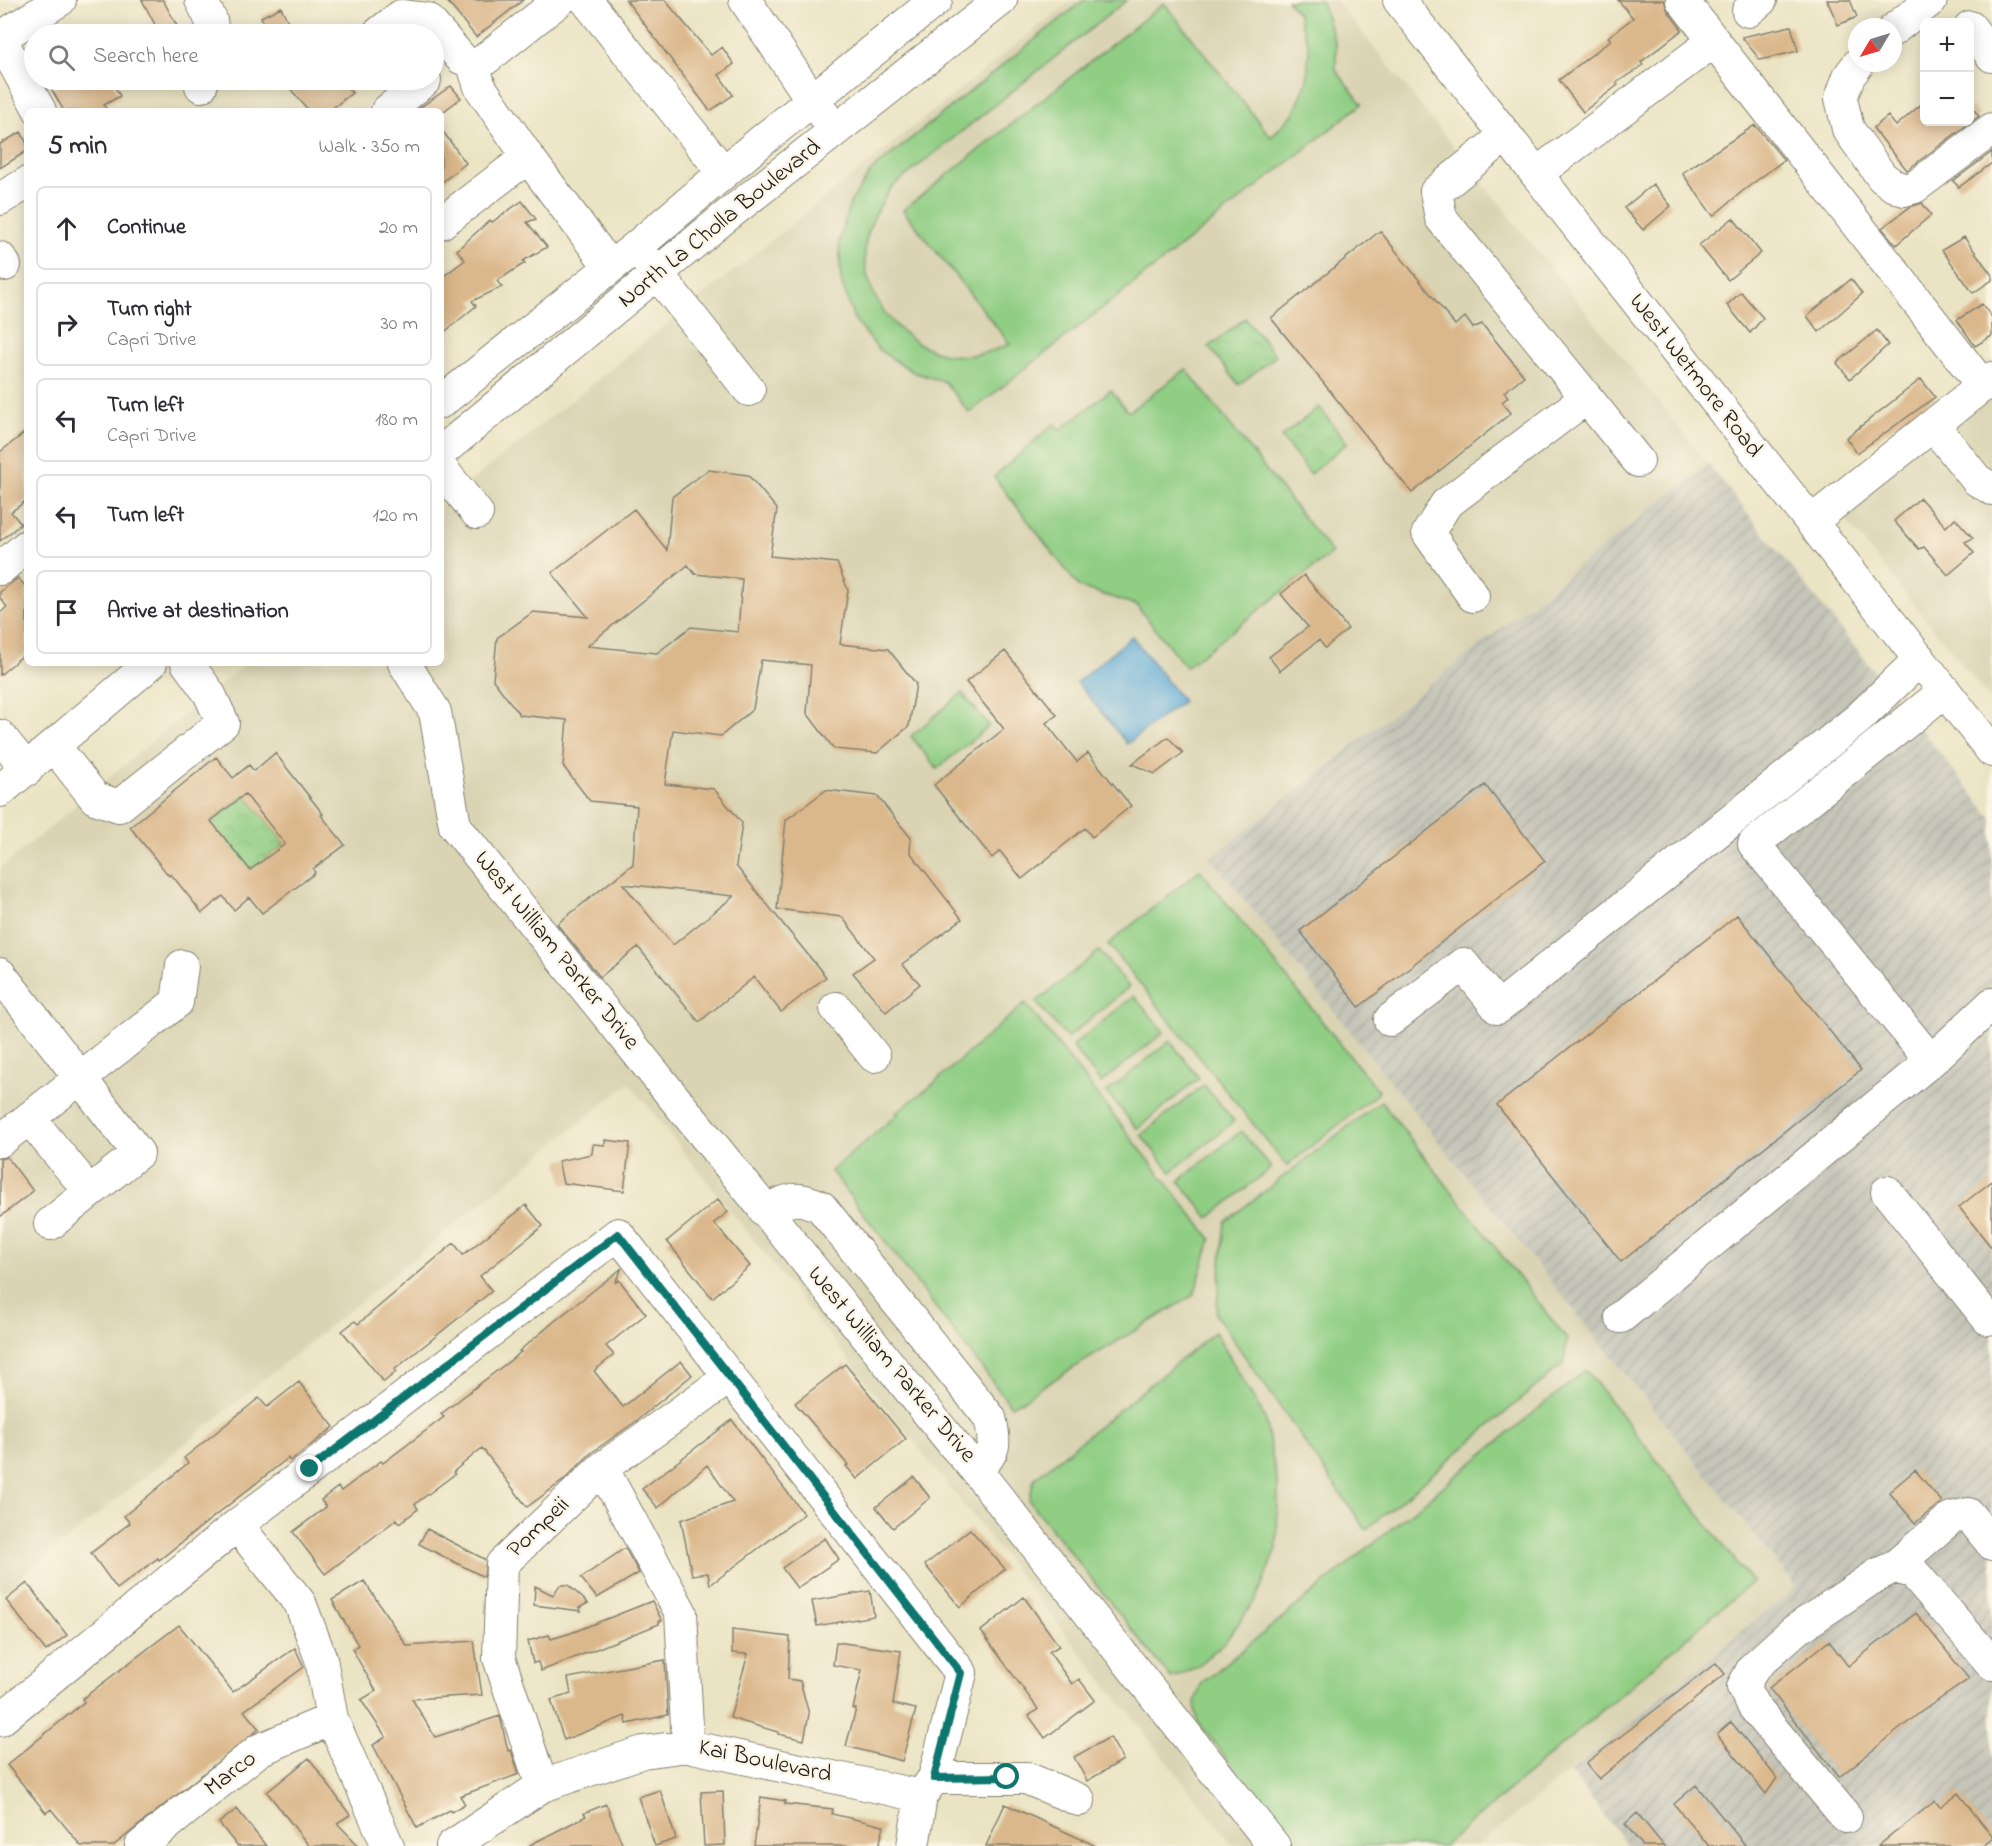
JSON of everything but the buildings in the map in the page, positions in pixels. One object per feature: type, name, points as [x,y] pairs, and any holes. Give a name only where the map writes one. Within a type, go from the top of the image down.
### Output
[{"type":"street","points":[[24,82],[0,38],[60,0]]},
{"type":"street","points":[[201,0],[212,24]]},
{"type":"street","points":[[444,65],[468,63],[560,0]]},
{"type":"street","points":[[586,0],[723,172]]},
{"type":"street","points":[[745,0],[812,100],[836,130]]},
{"type":"street","name":"North La Cholla Boulevard","points":[[444,400],[636,247],[812,100],[903,10],[936,0]]},
{"type":"street","name":"North La Cholla Boulevard","points":[[444,450],[724,218],[1001,0]]},
{"type":"street","name":"West Wetmore Road","points":[[1399,0],[1992,751]]},
{"type":"street","points":[[1682,0],[1987,381],[1811,522]]},
{"type":"street","points":[[1902,23],[1931,0]]},
{"type":"street","points":[[1949,0],[1963,18]]},
{"type":"street","points":[[390,24],[400,16],[427,19],[432,24]]},
{"type":"street","points":[[1974,32],[1992,56]]},
{"type":"street","points":[[444,37],[468,63],[480,87],[528,157],[610,267]]},
{"type":"street","points":[[1536,174],[1714,41]]},
{"type":"street","points":[[1852,72],[1841,98],[1848,129],[1882,177],[1904,190],[1915,187],[1992,129]]},
{"type":"street","points":[[28,90],[38,108]]},
{"type":"street","points":[[391,108],[413,90]]},
{"type":"street","points":[[1506,135],[1436,192],[1440,218],[1638,461]]},
{"type":"street","points":[[444,221],[528,157]]},
{"type":"street","points":[[0,199],[24,185]]},
{"type":"street","points":[[636,247],[749,390]]},
{"type":"street","points":[[1473,596],[1428,533],[1446,504],[1586,398]]},
{"type":"street","points":[[1933,425],[1977,480],[1992,489]]},
{"type":"street","points":[[444,472],[477,513]]},
{"type":"street","points":[[0,569],[24,549]]},
{"type":"street","points":[[1390,1020],[1463,964],[1498,1008],[1859,718],[1920,659]]},
{"type":"street","points":[[0,791],[147,666]]},
{"type":"street","points":[[54,746],[95,798],[119,806],[223,723],[209,693],[189,666]]},
{"type":"street","name":"West William Parker Drive","points":[[406,666],[435,712],[455,826],[765,1211],[976,1470],[988,1460],[995,1439],[990,1418],[821,1207],[805,1199],[786,1200],[765,1211]]},
{"type":"street","points":[[1931,1060],[1754,844],[1945,691]]},
{"type":"street","points":[[0,736],[27,770]]},
{"type":"street","points":[[0,1141],[177,1002],[182,966]]},
{"type":"street","points":[[0,974],[138,1153],[50,1224]]},
{"type":"street","points":[[1621,1317],[1931,1060],[1992,1004]]},
{"type":"street","points":[[836,1008],[874,1056]]},
{"type":"street","points":[[29,1118],[76,1175]]},
{"type":"street","points":[[1887,1192],[1988,1319]]},
{"type":"street","points":[[0,1720],[237,1525],[618,1234],[961,1673],[913,1846]]},
{"type":"street","name":"Pompeii","points":[[542,1785],[499,1658],[502,1564],[602,1468],[730,1377]]},
{"type":"street","points":[[602,1468],[681,1613],[688,1746]]},
{"type":"street","points":[[976,1470],[1274,1846]]},
{"type":"street","points":[[1846,1817],[1754,1707],[1743,1687],[1753,1668],[1794,1631],[1878,1575],[1894,1567],[1951,1518],[1968,1514],[1992,1544]]},
{"type":"street","points":[[237,1525],[300,1603],[321,1659],[332,1719],[388,1846]]},
{"type":"street","points":[[1894,1567],[1913,1572],[1992,1664]]},
{"type":"street","name":"Marco","points":[[141,1846],[260,1750],[332,1719]]},
{"type":"street","name":"Kai Boulevard","points":[[452,1846],[542,1785],[643,1752],[688,1746],[928,1787],[1026,1778],[1079,1800]]},
{"type":"shaded area","points":[[1072,0],[1336,0],[1708,464],[1212,857],[1796,1588],[1477,1846],[1234,1846],[629,1083],[0,1594],[0,869],[242,666],[444,666],[444,503]]},
{"type":"shaded area","points":[[1992,360],[1992,702],[1825,494]]},
{"type":"shaded area","points":[[1708,464],[1992,818],[1992,1846],[1628,1846],[1570,1772],[1796,1587],[1211,858]]},
{"type":"green space","points":[[1084,0],[1127,0],[892,187],[873,220],[866,241],[865,261],[868,280],[876,298],[886,315],[900,330],[916,342],[933,350],[967,356],[989,352],[1010,344],[903,210],[1164,3],[1271,137],[1294,113],[1307,81],[1309,47],[1298,14],[1287,0],[1321,0],[1336,45],[1336,70],[1362,104],[969,413],[945,382],[913,372],[879,350],[854,319],[841,281],[839,241],[850,203],[872,170]]},
{"type":"green space","points":[[1245,318],[1276,356],[1239,385],[1209,347]]},
{"type":"green space","points":[[1186,369],[1332,553],[1186,667],[1136,605],[1079,587],[994,477],[1055,423],[1060,430],[1111,390],[1128,412]]},
{"type":"green space","points":[[1319,407],[1347,443],[1310,474],[1281,437]]},
{"type":"green space","points":[[962,693],[989,726],[937,769],[911,736]]},
{"type":"green space","points":[[245,794],[285,844],[236,881],[199,831]]},
{"type":"green space","points":[[1200,870],[1379,1092],[1287,1166],[1108,944]]},
{"type":"green space","points":[[1099,951],[1129,987],[1067,1038],[1036,1002]]},
{"type":"green space","points":[[1134,996],[1164,1032],[1101,1083],[1072,1046]]},
{"type":"green space","points":[[1025,1003],[1211,1239],[1194,1295],[1011,1406],[831,1171],[898,1114],[896,1112],[926,1090]]},
{"type":"green space","points":[[1170,1041],[1199,1078],[1137,1129],[1107,1092]]},
{"type":"green space","points":[[1204,1085],[1234,1121],[1171,1172],[1141,1135]]},
{"type":"green space","points":[[1381,1101],[1567,1339],[1564,1363],[1366,1530],[1216,1315],[1225,1222]]},
{"type":"green space","points":[[1241,1131],[1271,1168],[1209,1218],[1179,1181]]},
{"type":"green space","points":[[1215,1332],[1265,1418],[1278,1486],[1277,1548],[1256,1599],[1225,1642],[1196,1667],[1171,1678],[1029,1501],[1034,1479]]},
{"type":"green space","points":[[1586,1370],[1752,1582],[1444,1846],[1294,1846],[1197,1721],[1195,1701],[1202,1683]]},
{"type":"water","points":[[1132,636],[1183,701],[1127,744],[1077,682]]},
{"type":"route","points":[[310,1469],[618,1234],[961,1673],[934,1778],[1007,1777]]}]
